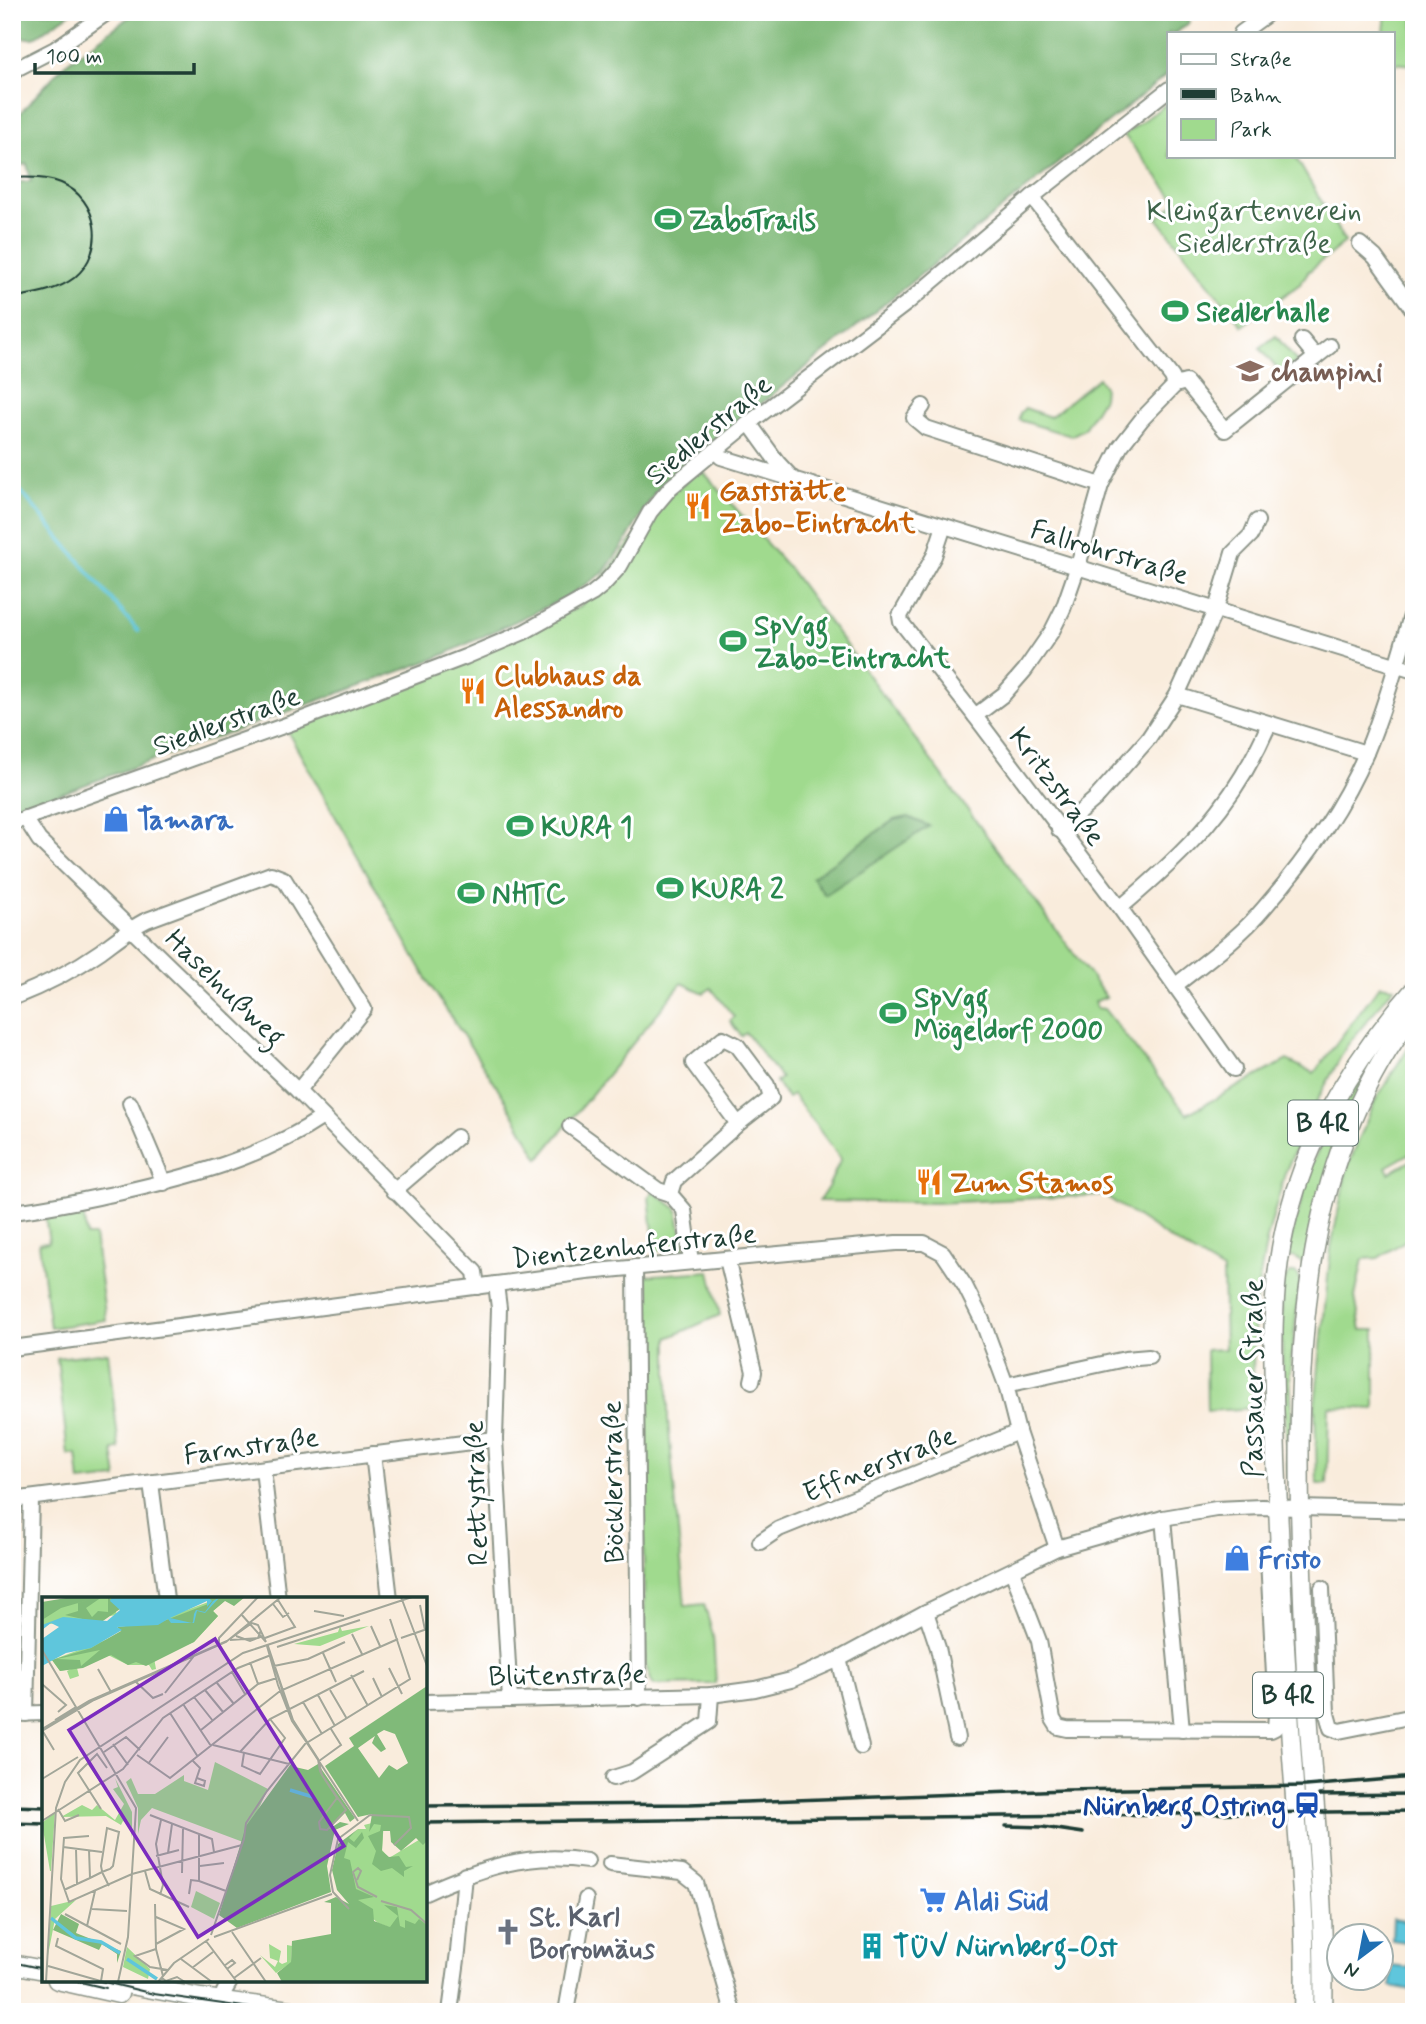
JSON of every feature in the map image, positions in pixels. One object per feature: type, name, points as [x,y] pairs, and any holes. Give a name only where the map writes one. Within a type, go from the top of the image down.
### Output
[{"type":"main road","name":"Passauer Straße","points":[[1278,1507],[1273,1359],[1277,1276],[1291,1205],[1304,1165],[1324,1119],[1344,1083],[1363,1053],[1414,990]]},
{"type":"main road","name":"Passauer Straße","points":[[1300,1508],[1300,1384],[1310,1284],[1328,1188],[1347,1130],[1377,1067],[1414,1013]]},
{"type":"main road","points":[[1277,1276],[1284,1268],[1296,1267],[1310,1284]]},
{"type":"main road","name":"B 4R","points":[[1278,1507],[1302,1901],[1304,2012]]},
{"type":"main road","name":"B 4R","points":[[1300,1508],[1307,1687],[1323,1921],[1323,2012]]},
{"type":"main road","points":[[12,1964],[42,1971]]},
{"type":"main road","points":[[66,1982],[150,2001],[304,2012]]},
{"type":"main road","points":[[112,1982],[219,2008]]},
{"type":"street","points":[[12,71],[55,49],[108,12]]},
{"type":"street","points":[[1242,32],[1270,12]]},
{"type":"street","name":"Siedlerstraße","points":[[19,821],[300,720],[465,657],[513,637],[592,594],[611,577],[625,558],[655,504],[671,487],[749,423],[907,303],[1032,197],[1167,91]]},
{"type":"street","points":[[1032,197],[1172,377],[1175,385]]},
{"type":"street","points":[[1360,244],[1375,257],[1414,310]]},
{"type":"street","points":[[1303,340],[1317,357]]},
{"type":"street","points":[[975,716],[1004,694],[1045,641],[1063,608],[1101,485],[1120,447],[1142,419],[1175,385],[1186,382],[1226,430],[1331,346]]},
{"type":"street","points":[[923,406],[914,418],[926,428],[1101,485]]},
{"type":"street","points":[[749,423],[793,479]]},
{"type":"street","name":"Fallrohrstraße","points":[[715,451],[721,457],[1414,671]]},
{"type":"street","points":[[1059,830],[1095,799],[1148,739],[1177,695],[1206,635],[1233,553],[1251,535],[1257,521]]},
{"type":"street","name":"Kritzstraße","points":[[944,526],[934,556],[900,616],[901,622],[1119,908],[1234,1069]]},
{"type":"street","points":[[1176,985],[1234,938],[1263,909],[1320,837],[1366,753],[1414,606]]},
{"type":"street","points":[[1177,695],[1366,753]]},
{"type":"street","points":[[1119,908],[1195,841],[1223,807],[1255,756],[1269,724]]},
{"type":"street","name":"Haselnußweg","points":[[19,821],[298,1091],[475,1272],[477,1287]]},
{"type":"street","points":[[12,998],[69,970],[100,952],[129,929],[147,920],[271,874],[284,879],[364,1009],[298,1091]]},
{"type":"street","points":[[670,1194],[674,1181],[771,1098],[767,1085],[737,1045],[723,1038],[693,1063],[738,1124]]},
{"type":"street","points":[[130,1103],[164,1183]]},
{"type":"street","points":[[12,1212],[164,1183],[234,1162],[309,1127],[323,1117]]},
{"type":"street","points":[[570,1126],[658,1190],[670,1194],[684,1210],[691,1262]]},
{"type":"street","points":[[394,1191],[457,1137]]},
{"type":"street","name":"Dientzenhoferstraße","points":[[12,1348],[635,1267],[896,1242],[924,1243],[943,1254],[965,1286],[982,1320],[1006,1385],[1018,1432],[1057,1548]]},
{"type":"street","points":[[727,1259],[754,1372],[752,1381]]},
{"type":"street","name":"Böcklerstraße","points":[[635,1267],[639,1698]]},
{"type":"street","name":"Rettystraße","points":[[496,1284],[499,1308],[495,1439],[510,1700]]},
{"type":"street","points":[[1006,1385],[1125,1359],[1149,1357]]},
{"type":"street","name":"Effnerstraße","points":[[760,1542],[779,1529],[1018,1432]]},
{"type":"street","name":"Farnstraße","points":[[12,1500],[495,1439]]},
{"type":"street","points":[[373,1454],[390,1597]]},
{"type":"street","points":[[262,1469],[278,1597]]},
{"type":"street","points":[[151,1483],[166,1597]]},
{"type":"street","points":[[31,1498],[19,1714],[42,1713]]},
{"type":"street","name":"Blütenstraße","points":[[427,1702],[639,1698],[711,1695],[755,1689],[791,1680],[839,1659],[926,1612],[1057,1548],[1163,1518],[1216,1509],[1278,1507],[1414,1511]]},
{"type":"street","points":[[1163,1518],[1182,1730]]},
{"type":"street","points":[[1012,1571],[1039,1641],[1053,1719],[1058,1727],[1067,1730],[1271,1730],[1275,1728],[1276,1714],[1268,1559],[1279,1539]]},
{"type":"street","points":[[1322,1588],[1327,1714],[1331,1728],[1339,1731],[1414,1716]]},
{"type":"street","points":[[926,1612],[938,1648],[957,1738]]},
{"type":"street","points":[[839,1659],[861,1747]]},
{"type":"street","points":[[613,1778],[632,1772],[709,1722],[711,1695]]},
{"type":"street","points":[[427,1892],[465,1875],[515,1861],[564,1857],[587,1861]]},
{"type":"street","points":[[610,1864],[682,1872],[696,1883],[733,2012]]},
{"type":"street","points":[[450,2012],[465,1875]]},
{"type":"street","points":[[566,2012],[586,1899]]},
{"type":"street","points":[[219,2008],[230,1982]]},
{"type":"green space","points":[[12,12],[72,12],[34,38],[12,38]]},
{"type":"green space","points":[[136,12],[1185,12],[1190,22],[1177,32],[1167,32],[1167,75],[655,492],[603,573],[565,598],[439,657],[12,811],[12,183],[31,181],[27,164],[12,167],[12,122],[64,65]]},
{"type":"green space","points":[[1386,12],[1414,12],[1414,65],[1394,63],[1394,32],[1384,32]]},
{"type":"green space","name":"Kleingartenverein Siedlerstraße","points":[[1167,103],[1167,158],[1296,158],[1345,242],[1308,272],[1300,284],[1242,326],[1157,218],[1177,202],[1124,135]]},
{"type":"green space","points":[[1276,336],[1297,362],[1282,375],[1260,348]]},
{"type":"green space","points":[[1098,378],[1104,387],[1103,398],[1084,429],[1071,436],[1019,420],[1020,413],[1025,408],[1050,417]]},
{"type":"green space","points":[[700,468],[791,571],[1106,997],[1094,1002],[1096,1008],[1104,1009],[1187,1114],[1287,1060],[1314,1073],[1380,985],[1394,987],[1346,1047],[1311,1112],[1285,1173],[1267,1239],[1255,1303],[1253,1370],[1257,1408],[1207,1411],[1206,1350],[1225,1349],[1223,1271],[1104,1195],[935,1203],[819,1201],[841,1159],[793,1095],[788,1098],[776,1082],[781,1078],[746,1033],[741,1036],[730,1021],[734,1017],[711,988],[704,993],[682,983],[539,1159],[503,1096],[432,988],[286,729],[580,607],[658,507]],"holes":[[[894,820],[825,895],[813,877]]]},
{"type":"green space","points":[[908,817],[929,826],[825,895],[812,877],[894,820]]},
{"type":"green space","points":[[1411,1003],[1414,1005],[1389,1038],[1304,1265],[1296,1258],[1286,1256],[1312,1163],[1354,1078]]},
{"type":"green space","points":[[1414,1038],[1414,1151],[1386,1167],[1389,1173],[1414,1159],[1414,1235],[1378,1258],[1363,1259],[1355,1297],[1361,1330],[1375,1330],[1375,1409],[1329,1407],[1327,1484],[1317,1484],[1315,1406],[1331,1247],[1347,1168],[1375,1101]]},
{"type":"green space","points":[[653,1191],[677,1209],[685,1248],[655,1251],[649,1197]]},
{"type":"green space","points":[[83,1210],[86,1236],[94,1236],[106,1320],[50,1328],[39,1243],[49,1242],[45,1215]]},
{"type":"green space","points":[[710,1271],[720,1315],[668,1338],[668,1420],[685,1606],[704,1604],[713,1635],[716,1684],[653,1685],[645,1664],[640,1276]]},
{"type":"green space","points":[[1290,1273],[1299,1276],[1300,1282],[1290,1372],[1295,1478],[1288,1478],[1282,1356],[1283,1283]]},
{"type":"green space","points":[[108,1352],[119,1449],[113,1450],[117,1478],[80,1482],[77,1454],[68,1455],[57,1358]]},
{"type":"water","points":[[1414,1899],[1414,2012],[1409,2012],[1412,1990],[1394,1987],[1394,1966],[1409,1968],[1413,1943],[1394,1940],[1393,1919],[1410,1922]]},
{"type":"waterway","points":[[12,481],[138,631]]},
{"type":"tram line","points":[[12,178],[61,183],[84,201],[94,226],[91,254],[74,278],[52,289],[12,298]]},
{"type":"tram line","points":[[12,1962],[42,1969]]},
{"type":"tram line","points":[[80,1982],[106,1988]]},
{"type":"tram line","points":[[104,1982],[154,1994],[277,2012]]},
{"type":"railway","points":[[427,1806],[690,1804],[1065,1790],[1306,1786],[1414,1777]]},
{"type":"railway","points":[[1319,1795],[1414,1794]]},
{"type":"railway","points":[[12,1806],[42,1807]]},
{"type":"railway","points":[[427,1823],[1414,1811]]},
{"type":"railway","points":[[12,1823],[42,1824]]},
{"type":"railway","points":[[1006,1826],[1043,1827],[1083,1833]]},
{"type":"place","name":"ZaboTrails","points":[[668,219]]},
{"type":"place","name":"Siedlerhalle","points":[[1175,311]]},
{"type":"place","name":"champini","points":[[1250,371]]},
{"type":"place","name":"Gaststätte Zabo-Eintracht","points":[[698,506]]},
{"type":"place","name":"SpVgg Zabo-Eintracht","points":[[733,641]]},
{"type":"place","name":"Clubhaus da Alessandro","points":[[473,691]]},
{"type":"place","name":"Tamara","points":[[116,819]]},
{"type":"place","name":"KURA 1","points":[[520,826]]},
{"type":"place","name":"KURA 2","points":[[670,888]]},
{"type":"place","name":"NHTC","points":[[471,893]]},
{"type":"place","name":"SpVgg Mögeldorf 2000","points":[[893,1013]]},
{"type":"place","name":"Zum Stamos","points":[[929,1182]]},
{"type":"place","name":"Fristo","points":[[1237,1558]]},
{"type":"place","name":"Nürnberg Ostring","points":[[1307,1805]]},
{"type":"place","name":"Aldi Süd","points":[[933,1900]]},
{"type":"place","name":"St. Karl Borromäus","points":[[508,1932]]},
{"type":"place","name":"TÜV Nürnberg-Ost","points":[[872,1946]]}]
